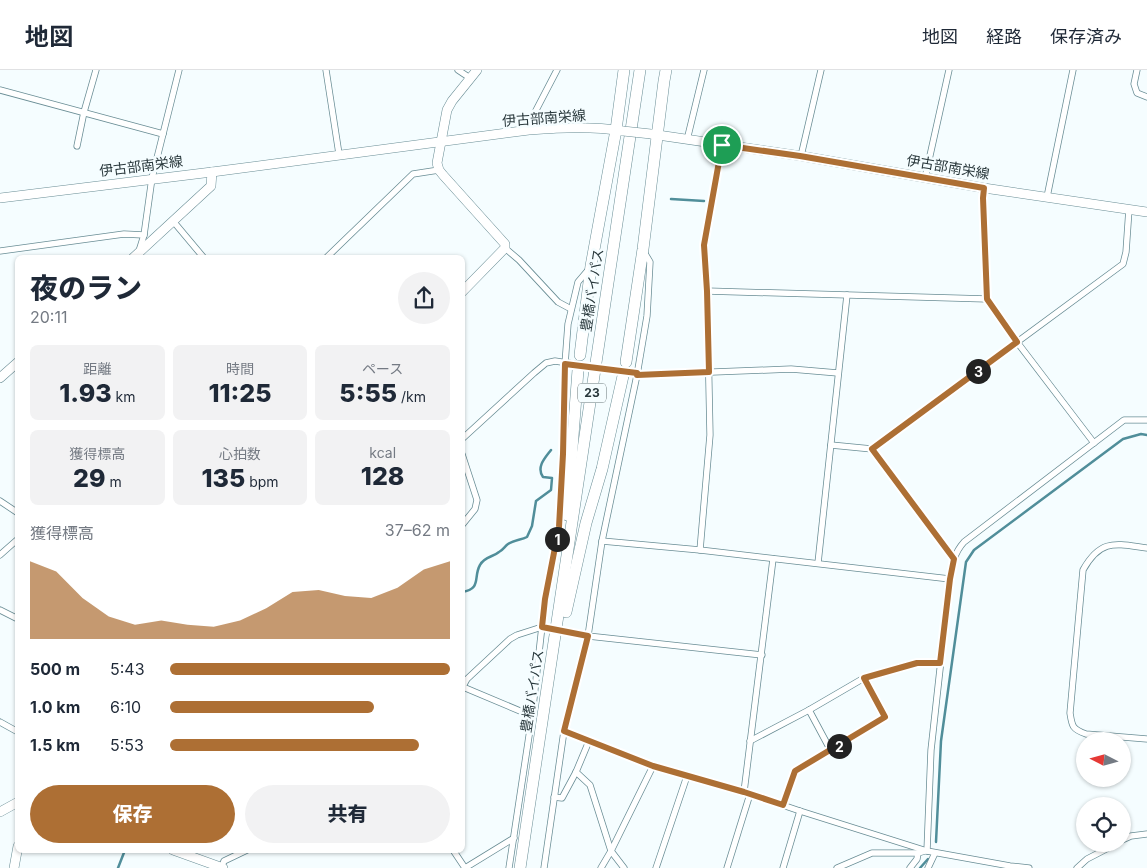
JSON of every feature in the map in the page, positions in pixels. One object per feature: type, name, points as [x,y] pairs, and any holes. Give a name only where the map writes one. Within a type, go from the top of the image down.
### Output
[{"type":"highway","name":"23","points":[[623,131],[624,70]]},
{"type":"highway","name":"23","points":[[580,355],[591,266],[623,131],[640,70]]},
{"type":"highway","points":[[626,362],[643,249],[654,135],[666,70]]},
{"type":"highway","name":"豊橋バイパス","points":[[520,868],[561,597],[623,131]]},
{"type":"highway","name":"23","points":[[561,597],[583,368]]},
{"type":"highway","name":"23","points":[[553,652],[565,618],[586,522],[602,469],[619,373]]},
{"type":"main road","points":[[465,289],[504,248],[504,244],[439,170],[437,163],[447,110],[477,70]]},
{"type":"main road","name":"伊古部南栄線","points":[[0,198],[529,130],[582,127],[654,135],[800,156],[984,188],[1147,212]]},
{"type":"main road","points":[[136,255],[211,186],[212,172]]},
{"type":"main road","points":[[0,378],[15,365]]},
{"type":"main road","points":[[0,812],[15,804]]},
{"type":"main road","points":[[14,868],[17,853]]},
{"type":"main road","points":[[181,853],[222,868]]},
{"type":"street","points":[[77,146],[96,70]]},
{"type":"street","points":[[136,255],[144,235],[152,178],[180,70]]},
{"type":"street","points":[[326,70],[340,154]]},
{"type":"street","points":[[458,70],[470,78]]},
{"type":"street","points":[[529,130],[533,116],[557,70]]},
{"type":"street","points":[[688,140],[704,70]]},
{"type":"street","points":[[800,156],[821,70]]},
{"type":"street","points":[[925,178],[948,70]]},
{"type":"street","points":[[1047,197],[1073,70]]},
{"type":"street","points":[[1137,70],[1134,84],[1137,93],[1147,97]]},
{"type":"street","points":[[0,90],[163,134]]},
{"type":"street","points":[[700,550],[710,435],[707,291],[704,245],[722,145]]},
{"type":"street","points":[[329,255],[413,174],[439,170]]},
{"type":"street","points":[[984,188],[987,299],[1094,444]]},
{"type":"street","points":[[831,445],[872,449],[1123,264],[1126,252],[1129,209]]},
{"type":"street","points":[[174,221],[202,255]]},
{"type":"street","points":[[0,251],[124,234],[144,235]]},
{"type":"street","points":[[504,248],[519,260],[558,302],[571,310]]},
{"type":"street","points":[[544,868],[564,731],[588,636],[602,541],[637,374],[647,316],[650,262],[643,249]]},
{"type":"street","points":[[509,868],[532,716],[545,599],[559,527],[568,324],[578,282],[591,266]]},
{"type":"street","points":[[707,291],[987,299]]},
{"type":"street","points":[[818,563],[847,295]]},
{"type":"street","points":[[465,437],[546,363],[555,362],[583,368],[637,374],[791,369],[838,373]]},
{"type":"street","points":[[927,851],[931,750],[950,579],[958,549],[964,542],[1124,420],[1147,420]]},
{"type":"street","points":[[872,449],[954,559]]},
{"type":"street","points":[[465,463],[477,500],[476,509],[465,522]]},
{"type":"street","points":[[0,501],[15,511]]},
{"type":"street","points":[[602,541],[700,550],[950,579]]},
{"type":"street","points":[[0,555],[15,542]]},
{"type":"street","points":[[1147,548],[1115,544],[1106,547],[1097,551],[1090,558],[1084,570],[1070,712],[1071,724],[1077,731],[1086,734],[1147,739]]},
{"type":"street","points":[[727,868],[747,793],[750,741],[773,559]]},
{"type":"street","points":[[0,610],[15,618]]},
{"type":"street","points":[[465,684],[468,679],[510,639],[542,627],[588,636],[762,655]]},
{"type":"street","points":[[750,741],[864,678],[917,663],[940,663]]},
{"type":"street","points":[[783,805],[795,771],[885,717],[864,678]]},
{"type":"street","points":[[465,689],[532,716]]},
{"type":"street","points":[[809,710],[830,751]]},
{"type":"street","points":[[0,722],[15,730]]},
{"type":"street","points":[[564,731],[653,766],[747,793],[927,851],[1029,868]]},
{"type":"street","points":[[554,797],[562,798],[576,772],[589,741]]},
{"type":"street","points":[[601,868],[653,766]]},
{"type":"street","points":[[576,772],[590,785],[611,851],[624,868]]},
{"type":"street","points":[[656,868],[687,776]]},
{"type":"street","points":[[783,868],[800,811]]},
{"type":"street","points":[[1131,836],[1147,834]]},
{"type":"street","points":[[455,853],[465,868],[514,838]]},
{"type":"street","points":[[837,868],[872,852],[918,853],[927,851]]},
{"type":"street","points":[[1077,868],[1087,859],[1101,852]]},
{"type":"street","points":[[222,868],[224,861],[241,853]]},
{"type":"street","points":[[910,868],[917,859],[918,853]]},
{"type":"street","points":[[928,868],[935,853]]},
{"type":"waterway","points":[[671,199],[704,201]]},
{"type":"waterway","points":[[936,842],[941,741],[966,562],[974,550],[1123,439],[1141,434],[1147,435]]},
{"type":"waterway","points":[[465,591],[475,585],[478,569],[484,560],[510,543],[527,537],[532,526],[536,501],[551,490],[552,478],[543,477],[540,470],[542,463],[551,450]]},
{"type":"waterway","points":[[118,868],[124,853]]},
{"type":"waterway","points":[[920,868],[928,859]]},
{"type":"route","points":[[722,145],[800,156],[984,188],[987,299],[1017,342],[872,449],[954,559],[940,663],[917,663],[864,678],[885,717],[795,771],[783,805],[653,766],[564,731],[588,636],[542,627],[545,599],[559,527],[565,364],[637,373],[637,375],[709,372],[704,245],[722,145]]}]
